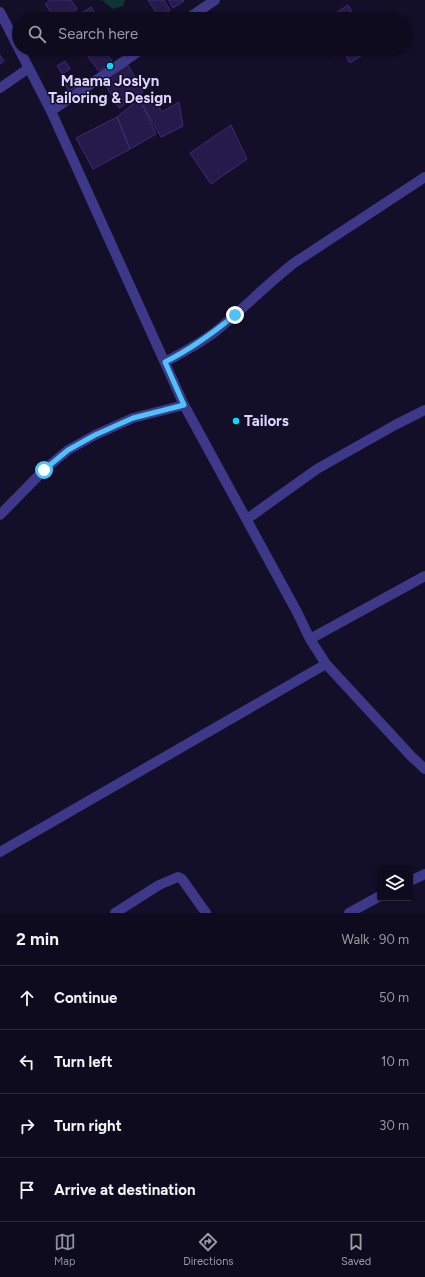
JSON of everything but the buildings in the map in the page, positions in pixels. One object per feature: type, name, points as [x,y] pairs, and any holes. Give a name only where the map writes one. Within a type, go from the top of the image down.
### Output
[{"type":"street","points":[[197,12],[215,0]]},
{"type":"street","points":[[0,12],[12,35]]},
{"type":"street","points":[[23,56],[51,111],[184,405],[247,519],[310,639],[326,664],[411,756],[425,769]]},
{"type":"street","points":[[51,111],[132,56]]},
{"type":"street","points":[[0,88],[29,68]]},
{"type":"street","points":[[165,362],[186,351],[214,332],[275,278],[294,264],[425,177]]},
{"type":"street","points":[[0,515],[44,470],[68,450],[95,435],[133,418],[184,405]]},
{"type":"street","points":[[247,519],[317,469],[395,425],[425,410]]},
{"type":"street","points":[[310,639],[425,576]]},
{"type":"street","points":[[0,852],[326,664]]},
{"type":"street","points":[[413,880],[425,874]]},
{"type":"street","points":[[114,913],[159,885],[178,877],[182,879],[206,913]]},
{"type":"street","points":[[349,913],[377,898]]},
{"type":"green space","points":[[99,0],[125,0],[123,6],[113,9],[103,1]]},
{"type":"place","name":"Maama Joslyn Tailoring & Design","points":[[110,66]]},
{"type":"place","name":"Tailors","points":[[236,421]]},
{"type":"route","points":[[44,470],[68,450],[95,435],[133,418],[184,405],[165,362],[200,342],[235,315]]}]
